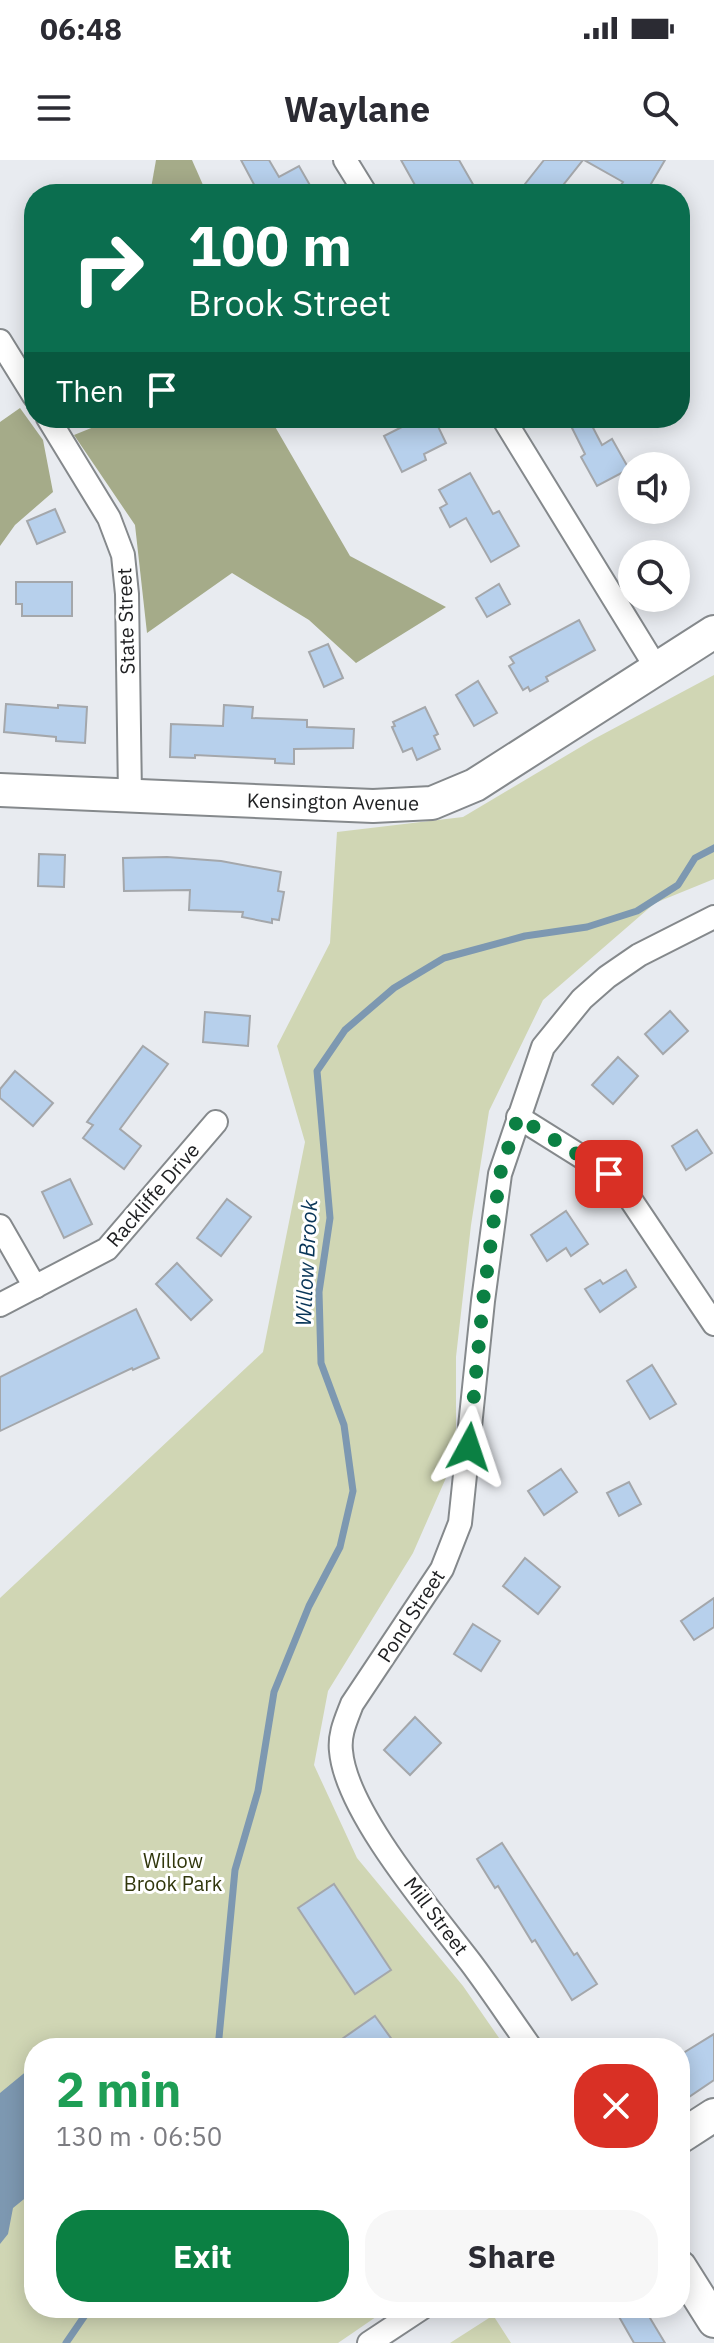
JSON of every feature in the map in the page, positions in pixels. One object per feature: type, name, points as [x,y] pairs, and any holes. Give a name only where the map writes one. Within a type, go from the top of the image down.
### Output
[{"type":"main road","name":"Kensington Avenue","points":[[0,790],[375,806],[439,801],[475,785],[714,632]]},
{"type":"main road","points":[[690,2131],[714,2115]]},
{"type":"main road","points":[[690,2283],[714,2321]]},
{"type":"street","points":[[345,160],[360,184]]},
{"type":"street","points":[[0,341],[24,380]]},
{"type":"street","name":"State Street","points":[[54,428],[109,518],[123,555],[127,594],[130,796]]},
{"type":"street","points":[[509,428],[657,669]]},
{"type":"street","name":"Pond Street","points":[[347,1780],[341,1751],[343,1727],[352,1704],[442,1569],[460,1523],[483,1301],[500,1174],[543,1047],[582,999],[607,977],[639,955],[714,917]]},
{"type":"street","points":[[518,1117],[609,1174],[629,1197],[714,1324]]},
{"type":"street","name":"Rackliffe Drive","points":[[0,1305],[107,1249],[216,1122]]},
{"type":"street","points":[[0,1226],[35,1287]]},
{"type":"street","name":"Mill Street","points":[[347,1780],[396,1864],[524,2038]]},
{"type":"street","points":[[369,2343],[407,2318]]},
{"type":"green space","points":[[156,160],[192,160],[203,184],[152,184]]},
{"type":"green space","points":[[20,408],[24,414],[24,428],[34,428],[43,440],[53,492],[15,525],[0,546],[0,422]]},
{"type":"green space","points":[[91,428],[276,428],[350,556],[446,607],[356,663],[309,620],[232,573],[147,633],[135,525],[74,435]]},
{"type":"green space","name":"Willow Brook Park","points":[[714,675],[714,879],[655,903],[543,1000],[489,1111],[471,1225],[456,1357],[456,1455],[413,1553],[328,1691],[314,1765],[357,1858],[463,1986],[499,2038],[24,2038],[24,2318],[374,2318],[338,2343],[0,2343],[0,1598],[263,1352],[305,1142],[277,1046],[330,943],[337,832],[463,817],[594,739]]},
{"type":"green space","points":[[489,2318],[495,2318],[511,2343],[450,2343]]},
{"type":"water","points":[[24,2073],[24,2199],[13,2208],[8,2234],[0,2244],[0,2093]]},
{"type":"building","points":[[241,160],[269,160],[279,177],[299,166],[309,184],[254,184]]},
{"type":"building","points":[[401,160],[459,160],[473,184],[414,184]]},
{"type":"building","points":[[544,160],[583,160],[564,184],[525,184]]},
{"type":"building","points":[[584,160],[665,160],[651,184],[622,184],[623,182]]},
{"type":"building","points":[[400,428],[439,428],[446,443],[424,454],[426,460],[402,472],[384,436]]},
{"type":"building","points":[[572,428],[593,428],[602,445],[612,439],[619,452],[618,475],[597,486],[581,457],[585,454]]},
{"type":"building","points":[[470,473],[493,514],[499,511],[519,546],[491,562],[466,518],[450,527],[440,508],[447,504],[439,490]]},
{"type":"building","points":[[55,509],[65,532],[37,544],[27,521]]},
{"type":"building","points":[[16,582],[72,582],[72,616],[22,616],[22,604],[16,604]]},
{"type":"building","points":[[499,584],[510,604],[487,617],[476,598]]},
{"type":"building","points":[[579,620],[595,650],[546,677],[548,681],[530,691],[528,687],[523,690],[509,666],[514,663],[510,657]]},
{"type":"building","points":[[328,644],[343,678],[324,687],[309,652]]},
{"type":"building","points":[[478,681],[497,713],[474,726],[456,695]]},
{"type":"building","points":[[6,704],[87,707],[85,743],[4,732]]},
{"type":"building","points":[[224,705],[253,707],[252,718],[307,720],[307,727],[354,729],[353,748],[294,749],[294,764],[275,763],[275,759],[195,755],[195,758],[170,757],[171,724],[223,726]]},
{"type":"building","points":[[425,707],[438,734],[434,736],[440,749],[417,760],[412,748],[403,752],[392,727],[395,726],[393,722]]},
{"type":"building","points":[[39,854],[65,855],[64,887],[38,886]]},
{"type":"building","points":[[123,858],[221,861],[281,872],[278,891],[284,892],[279,920],[272,919],[272,923],[242,917],[243,912],[189,910],[190,890],[124,891]]},
{"type":"building","points":[[670,1011],[688,1031],[663,1054],[645,1034]]},
{"type":"building","points":[[205,1012],[250,1016],[248,1046],[203,1042]]},
{"type":"building","points":[[143,1046],[168,1064],[120,1129],[141,1146],[124,1169],[83,1138],[93,1125],[87,1122]]},
{"type":"building","points":[[618,1057],[638,1076],[613,1104],[592,1085]]},
{"type":"building","points":[[15,1071],[53,1103],[33,1126],[0,1098],[0,1089]]},
{"type":"building","points":[[697,1130],[712,1153],[686,1170],[672,1146]]},
{"type":"building","points":[[70,1179],[92,1224],[64,1238],[42,1192]]},
{"type":"building","points":[[227,1199],[251,1217],[221,1256],[197,1238]]},
{"type":"building","points":[[566,1211],[588,1244],[571,1256],[566,1248],[547,1261],[531,1235]]},
{"type":"building","points":[[177,1263],[212,1300],[191,1320],[156,1284]]},
{"type":"building","points":[[626,1270],[636,1287],[600,1312],[585,1289],[600,1280],[603,1284]]},
{"type":"building","points":[[136,1309],[159,1358],[0,1431],[0,1377]]},
{"type":"building","points":[[652,1365],[676,1404],[650,1419],[627,1381]]},
{"type":"building","points":[[561,1469],[577,1492],[544,1515],[528,1491]]},
{"type":"building","points":[[629,1482],[641,1504],[619,1516],[607,1493]]},
{"type":"building","points":[[525,1558],[560,1587],[538,1614],[503,1586]]},
{"type":"building","points":[[714,1598],[714,1627],[694,1640],[681,1621]]},
{"type":"building","points":[[473,1624],[500,1641],[481,1671],[454,1654]]},
{"type":"building","points":[[415,1717],[441,1743],[410,1775],[384,1750]]},
{"type":"building","points":[[502,1843],[574,1955],[577,1953],[597,1984],[572,2000],[535,1940],[532,1942],[498,1886],[495,1888],[477,1859]]},
{"type":"building","points":[[334,1884],[391,1970],[355,1994],[298,1908]]},
{"type":"building","points":[[375,2016],[391,2038],[343,2038]]},
{"type":"building","points":[[714,2034],[714,2080],[690,2096],[690,2049]]},
{"type":"building","points":[[620,2318],[650,2318],[665,2343],[634,2343]]},
{"type":"waterway","name":"Willow Brook","points":[[219,2038],[235,1870],[258,1791],[274,1692],[309,1606],[340,1547],[353,1491],[344,1425],[321,1363],[319,1292],[330,1218],[317,1071],[345,1030],[394,988],[444,958],[525,936],[587,927],[637,911],[678,885],[695,858],[714,848]]},
{"type":"waterway","name":"Willow Brook","points":[[66,2343],[83,2318]]},
{"type":"route","points":[[469,1447],[483,1301],[500,1174],[518,1117],[609,1174]]}]
